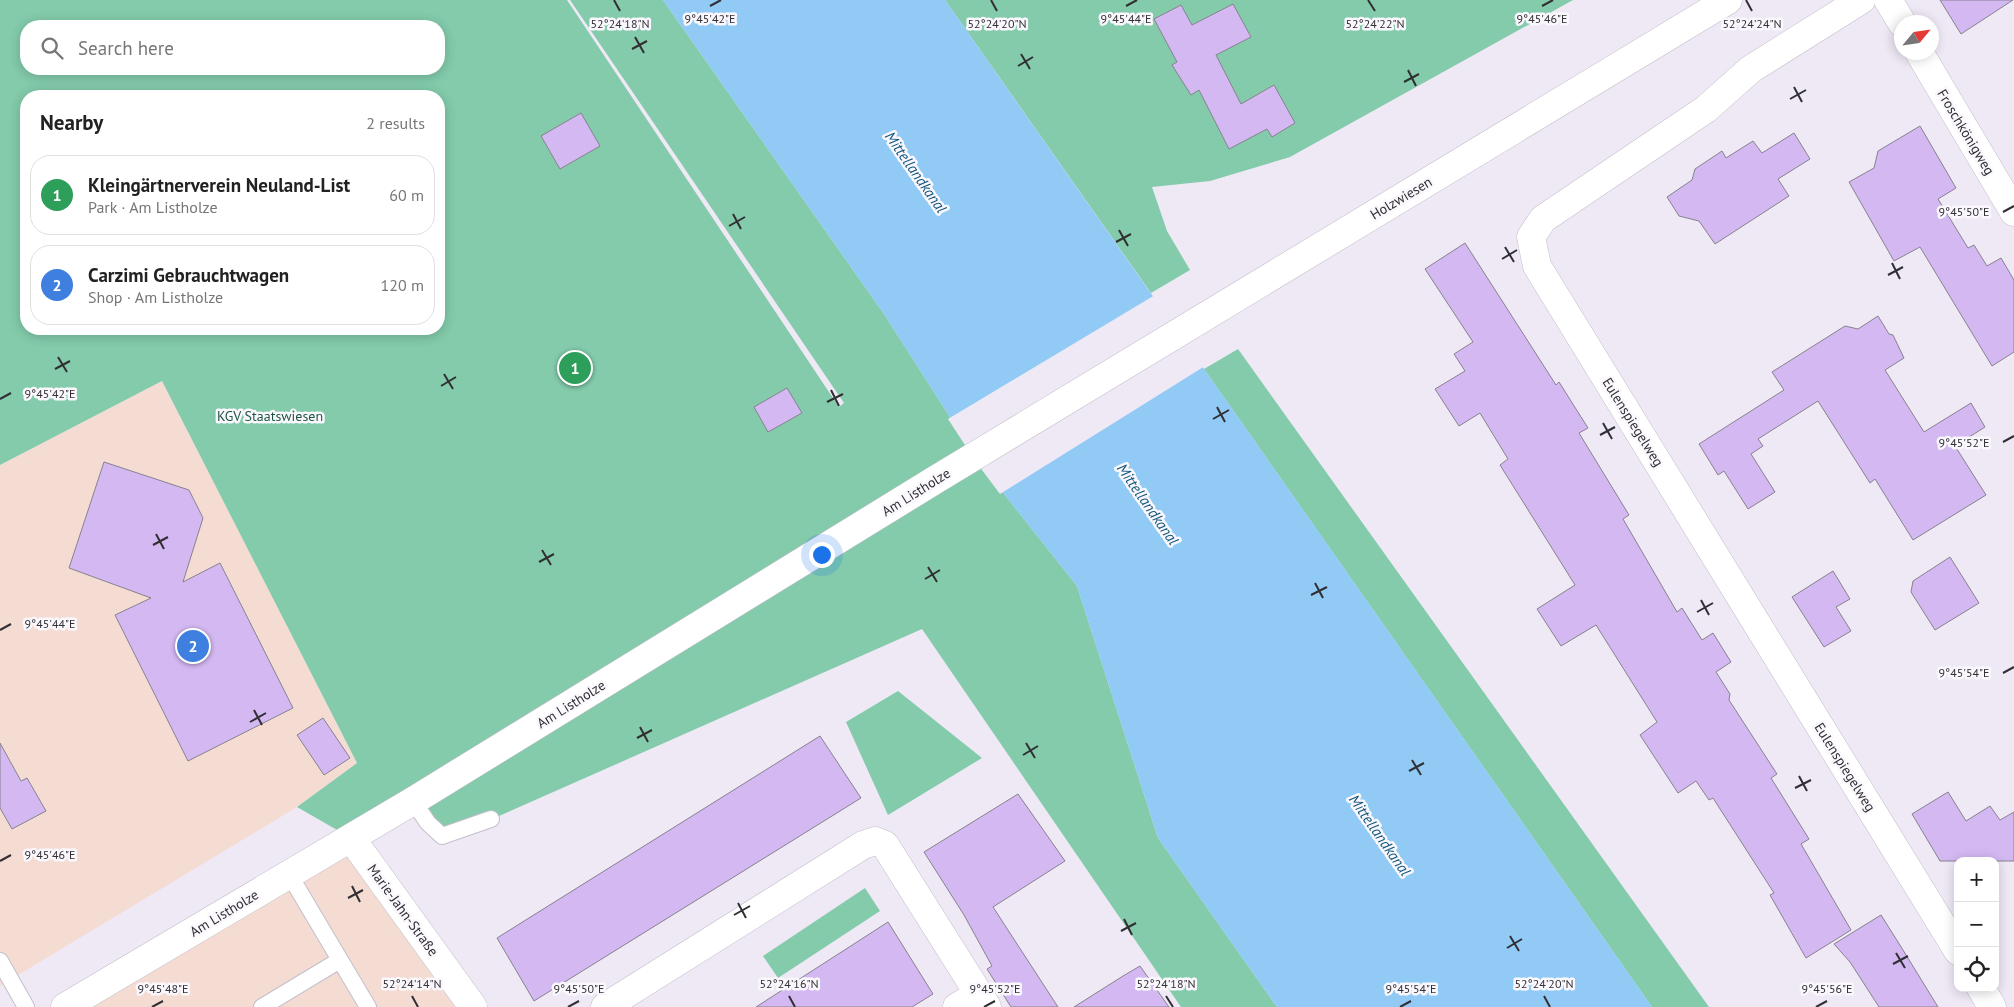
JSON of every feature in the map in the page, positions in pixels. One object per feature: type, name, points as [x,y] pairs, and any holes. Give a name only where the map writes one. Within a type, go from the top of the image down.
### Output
[{"type":"street","name":"Holzwiesen","points":[[1074,396],[1728,0]]},
{"type":"street","name":"Eulenspiegelweg","points":[[1861,0],[1751,69],[1706,109],[1543,219],[1531,237],[1537,266],[1956,947]]},
{"type":"street","points":[[1888,0],[1897,15]]},
{"type":"street","name":"Froschkönigweg","points":[[1924,60],[2014,212]]},
{"type":"street","name":"Am Listholze","points":[[65,1007],[413,801],[1074,396]]},
{"type":"street","name":"Marie-Jahn-Straße","points":[[350,838],[473,1007]]},
{"type":"street","points":[[605,1007],[864,845],[875,841],[885,845],[974,1003]]},
{"type":"street","points":[[1983,992],[1992,1007]]},
{"type":"lane","points":[[413,801],[428,823],[442,836],[491,819]]},
{"type":"lane","points":[[289,874],[368,1007]]},
{"type":"lane","points":[[0,960],[26,1007]]},
{"type":"lane","points":[[262,1007],[340,960]]},
{"type":"shaded area","points":[[162,381],[357,763],[297,807],[0,986],[0,465]]},
{"type":"shaded area","points":[[351,838],[473,1007],[65,1007]]},
{"type":"green space","name":"KGV Staatswiesen","points":[[0,0],[567,0],[839,407],[844,403],[570,0],[663,0],[884,314],[978,461],[1077,586],[1158,838],[1277,1007],[1181,1007],[922,629],[499,816],[442,836],[413,801],[351,838],[297,807],[357,763],[162,381],[0,465]]},
{"type":"green space","points":[[945,0],[1573,0],[1290,157],[1210,181],[1152,187],[1167,231],[1190,270],[1151,293]]},
{"type":"green space","points":[[1238,349],[1709,1007],[1652,1007],[1204,369]]},
{"type":"green space","points":[[898,691],[982,758],[888,815],[846,722]]},
{"type":"green space","points":[[865,888],[880,911],[778,978],[763,956]]},
{"type":"water","name":"Mittellandkanal","points":[[663,0],[945,0],[1652,1007],[1277,1007],[1158,838],[1077,586],[978,461],[884,314]]},
{"type":"pier","points":[[1155,295],[1205,366],[1000,494],[948,419]]},
{"type":"building","points":[[1940,0],[2013,0],[1961,34]]},
{"type":"building","points":[[1233,4],[1251,37],[1216,55],[1241,104],[1274,85],[1295,123],[1272,137],[1267,129],[1229,149],[1199,90],[1191,95],[1172,65],[1177,62],[1154,19],[1181,5],[1192,25]]},
{"type":"building","points":[[581,113],[600,146],[560,169],[541,136]]},
{"type":"building","points":[[1920,126],[1956,188],[1938,199],[1968,248],[1974,245],[1987,266],[2001,258],[2014,280],[2014,352],[1992,366],[1920,247],[1894,261],[1849,182],[1874,168],[1878,151]]},
{"type":"building","points":[[1794,133],[1810,159],[1778,179],[1789,196],[1715,244],[1699,221],[1679,216],[1667,197],[1692,180],[1695,169],[1722,151],[1726,158],[1753,141],[1762,153]]},
{"type":"building","points":[[1465,243],[1556,385],[1559,382],[1588,428],[1579,433],[1629,515],[1623,519],[1677,612],[1682,608],[1702,640],[1713,633],[1731,662],[1716,672],[1730,694],[1729,700],[1777,774],[1771,778],[1809,839],[1801,844],[1851,930],[1806,958],[1770,895],[1774,893],[1713,798],[1709,800],[1696,781],[1678,793],[1640,735],[1657,722],[1596,625],[1561,646],[1537,609],[1575,585],[1500,465],[1508,459],[1480,413],[1459,426],[1435,389],[1465,371],[1454,354],[1473,342],[1425,269]]},
{"type":"building","points":[[1878,316],[1889,334],[1893,335],[1904,358],[1885,370],[1924,432],[1971,403],[1985,427],[1955,446],[1986,495],[1913,540],[1875,479],[1870,483],[1818,401],[1758,439],[1763,446],[1751,454],[1775,492],[1748,509],[1724,471],[1718,475],[1699,444],[1784,390],[1772,372],[1845,326],[1858,329]]},
{"type":"building","points":[[787,388],[802,413],[768,432],[754,407]]},
{"type":"building","points":[[104,462],[189,490],[203,518],[183,582],[220,563],[293,708],[188,761],[115,615],[151,598],[69,568]]},
{"type":"building","points":[[1950,557],[1979,603],[1935,630],[1911,592],[1913,581]]},
{"type":"building","points":[[1833,571],[1850,599],[1836,607],[1851,631],[1824,647],[1792,597]]},
{"type":"building","points":[[323,718],[350,758],[324,775],[297,735]]},
{"type":"building","points":[[820,736],[861,798],[534,1001],[497,938]]},
{"type":"building","points":[[0,743],[21,781],[27,778],[46,811],[12,829],[0,808]]},
{"type":"building","points":[[1948,792],[1966,821],[1990,806],[2000,820],[2014,812],[2014,861],[1999,861],[1999,857],[1954,857],[1954,861],[1940,861],[1912,814]]},
{"type":"building","points":[[1018,794],[1065,861],[993,907],[1058,1007],[1011,1007],[987,969],[992,966],[964,915],[924,852]]},
{"type":"building","points":[[1881,915],[1938,1007],[1879,1007],[1850,962],[1834,944]]},
{"type":"building","points":[[888,922],[933,994],[912,1007],[756,1007]]},
{"type":"building","points":[[1140,966],[1169,1007],[1074,1007],[1123,976]]},
{"type":"place","name":"Kleingärtnerverein Neuland-List","points":[[575,368]]},
{"type":"place","name":"Carzimi Gebrauchtwagen","points":[[193,646]]}]
